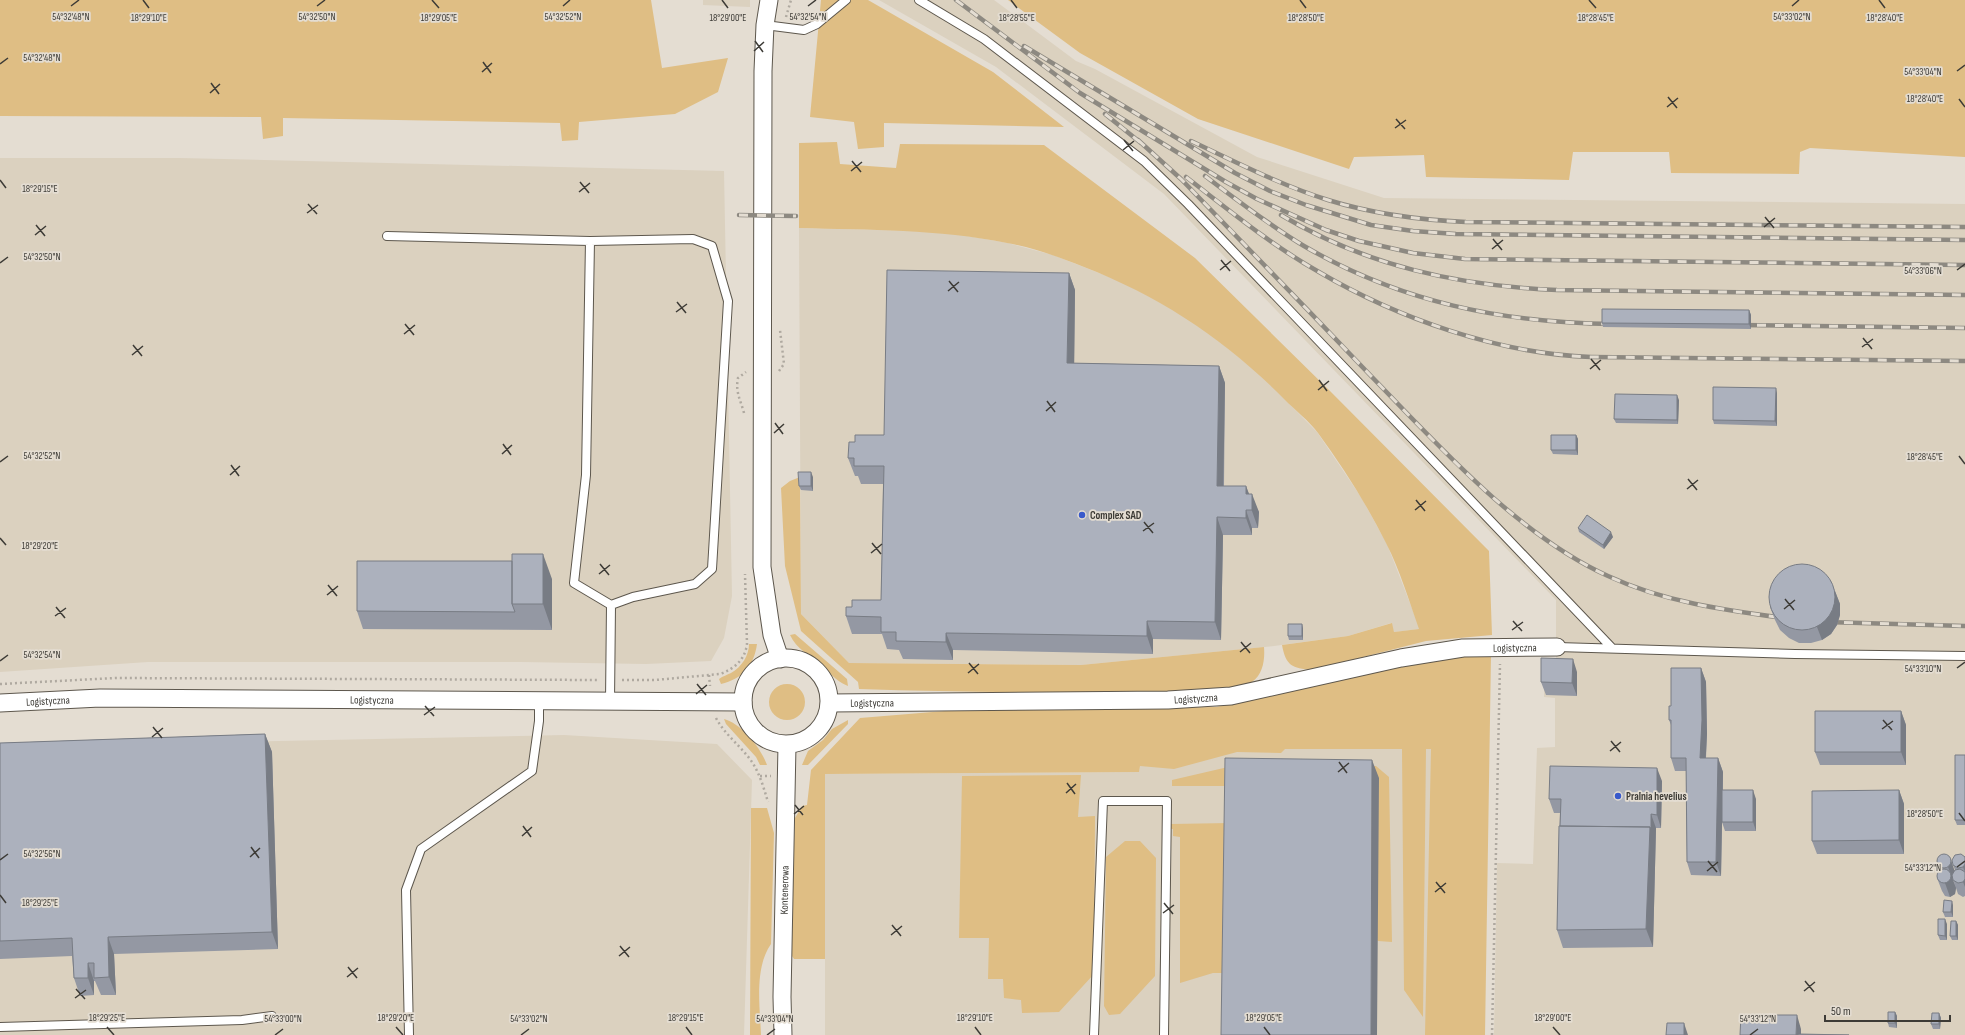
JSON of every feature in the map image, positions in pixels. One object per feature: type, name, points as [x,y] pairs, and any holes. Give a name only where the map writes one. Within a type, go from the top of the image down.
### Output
[{"type":"street","points":[[769,0],[765,25],[763,79],[762,567],[772,635],[780,659]]},
{"type":"street","name":"Logistyczna","points":[[830,703],[1168,700],[1231,696],[1401,658],[1463,648],[1557,647]]},
{"type":"street","points":[[791,658],[812,666],[820,674],[826,684],[830,703],[827,716],[814,735],[804,740],[787,745],[771,741],[761,736],[753,728],[747,719],[744,702],[746,686],[752,676],[759,668],[769,662],[780,659],[791,658]]},
{"type":"street","name":"Logistyczna","points":[[0,703],[100,698],[744,702]]},
{"type":"street","name":"Kontenerowa","points":[[783,1035],[782,996],[787,745]]},
{"type":"lane","points":[[765,25],[804,30],[817,24],[846,0]]},
{"type":"lane","points":[[919,0],[984,39],[1144,161],[1188,204],[1612,648]]},
{"type":"lane","points":[[387,236],[590,241],[693,239],[712,246],[728,301],[712,569],[695,584],[633,597],[611,605],[574,584],[586,475],[590,241]]},
{"type":"lane","points":[[610,701],[611,605]]},
{"type":"lane","points":[[1557,647],[1795,654],[1965,656]]},
{"type":"lane","points":[[409,1035],[406,890],[421,849],[532,771],[539,721],[539,701]]},
{"type":"lane","points":[[1094,1035],[1103,801],[1168,800],[1164,1035]]},
{"type":"lane","points":[[0,1027],[242,1020],[272,1016]]},
{"type":"path","points":[[771,373],[778,371],[784,364],[782,338]]},
{"type":"path","points":[[745,416],[737,394],[737,384],[741,374],[753,372]]},
{"type":"path","points":[[624,680],[655,680],[709,675],[730,670],[736,665],[746,651],[745,567]]},
{"type":"path","points":[[1492,1035],[1500,657]]},
{"type":"path","points":[[709,675],[710,686]]},
{"type":"path","points":[[0,684],[116,678],[592,681]]},
{"type":"path","points":[[716,718],[720,727],[751,761],[760,776],[770,807]]},
{"type":"path","points":[[760,776],[770,776]]},
{"type":"shaded area","points":[[0,0],[651,0],[662,68],[728,58],[718,92],[675,114],[579,122],[578,140],[562,141],[560,123],[283,118],[283,136],[263,139],[261,117],[0,116]]},
{"type":"shaded area","points":[[703,0],[750,0],[750,7],[703,5]]},
{"type":"shaded area","points":[[821,0],[868,0],[993,72],[1064,127],[884,123],[884,147],[858,149],[854,122],[810,117]]},
{"type":"shaded area","points":[[879,0],[994,0],[1076,61],[1095,69],[1257,157],[1384,198],[1965,204],[1965,1035],[1494,1035],[1497,863],[1533,864],[1537,748],[1555,747],[1555,698],[1544,697],[1544,669],[1556,669],[1556,600],[1164,194],[996,67]]},
{"type":"shaded area","points":[[1008,0],[1965,0],[1965,157],[1810,148],[1800,152],[1799,174],[1671,173],[1669,152],[1573,152],[1569,180],[1426,177],[1424,155],[1354,157],[1349,169],[1198,119],[1080,53]]},
{"type":"shaded area","points":[[837,142],[840,164],[896,168],[900,144],[1044,145],[1195,258],[1489,551],[1492,635],[1426,641],[1312,670],[1291,665],[1288,662],[1282,645],[1348,636],[1392,623],[1394,632],[1419,629],[1396,564],[1379,529],[1363,500],[1314,429],[1262,378],[1216,339],[1166,306],[1140,292],[1075,263],[1027,247],[981,238],[903,231],[799,228],[799,143]]},
{"type":"shaded area","points":[[0,158],[180,158],[724,171],[732,596],[724,638],[711,661],[646,664],[521,662],[148,662],[0,672]]},
{"type":"shaded area","name":"Complex SAD","points":[[799,228],[950,233],[1008,243],[1053,255],[1122,282],[1165,305],[1201,327],[1259,373],[1317,432],[1361,497],[1387,544],[1420,629],[1394,632],[1391,623],[1348,636],[1274,646],[1081,665],[849,663],[801,614]]},
{"type":"shaded area","points":[[800,477],[801,614],[849,663],[1081,665],[1264,647],[1264,662],[1261,671],[1256,679],[1243,686],[1230,689],[1197,692],[1068,693],[859,689],[858,682],[801,631],[785,566],[781,488],[790,481]]},
{"type":"shaded area","points":[[795,634],[847,679],[848,686],[843,684],[799,648],[790,635]]},
{"type":"shaded area","points":[[749,644],[757,644],[750,665],[735,679],[721,684],[719,679],[731,673],[742,664],[748,652]]},
{"type":"shaded area","points":[[1491,655],[1485,1035],[1425,1035],[1431,749],[1426,749],[1423,1017],[1404,990],[1402,749],[1285,749],[1281,753],[1237,752],[1174,769],[1140,766],[1139,772],[825,774],[825,959],[794,959],[790,953],[795,818],[802,806],[807,805],[811,770],[860,718],[957,710],[1216,707],[1303,689],[1430,658]]},
{"type":"shaded area","points":[[791,684],[800,689],[804,695],[804,709],[800,715],[791,720],[783,720],[774,715],[770,709],[769,698],[774,689],[780,685]]},
{"type":"shaded area","points":[[724,719],[744,731],[756,744],[767,765],[760,765],[756,757],[726,724]]},
{"type":"shaded area","points":[[848,720],[848,724],[808,765],[802,765],[808,751],[823,740],[832,729]]},
{"type":"shaded area","points":[[564,735],[717,744],[752,780],[744,1035],[0,1035],[0,747]]},
{"type":"shaded area","points":[[1142,736],[1285,749],[1432,749],[1427,1035],[825,1035],[825,774],[1139,772]]},
{"type":"shaded area","points":[[1241,764],[1376,766],[1389,777],[1392,942],[1378,941],[1231,786],[1172,786],[1172,780]]},
{"type":"shaded area","points":[[1081,775],[1078,817],[1095,816],[1094,974],[1059,1012],[1022,1013],[1021,1000],[1004,998],[1003,979],[988,979],[989,938],[959,938],[962,776]]},
{"type":"shaded area","points":[[751,808],[767,808],[774,833],[771,944],[762,964],[759,988],[761,1035],[750,1035]]},
{"type":"shaded area","points":[[1230,823],[1229,973],[1213,973],[1180,983],[1180,837],[1173,836],[1171,824]]},
{"type":"shaded area","points":[[1125,841],[1140,841],[1156,858],[1155,976],[1120,1014],[1109,1015],[1104,1006],[1106,857]]},
{"type":"building","points":[[887,270],[1069,273],[1067,363],[1219,366],[1217,486],[1246,486],[1246,494],[1252,494],[1252,510],[1246,510],[1246,518],[1217,517],[1215,622],[1147,621],[1147,636],[946,633],[946,642],[896,641],[896,632],[881,632],[881,617],[846,616],[846,607],[852,607],[852,600],[881,600],[884,466],[854,466],[854,458],[848,458],[849,442],[855,442],[855,435],[884,435]]},
{"type":"building","points":[[1602,309],[1749,310],[1749,324],[1602,323]]},
{"type":"building","points":[[1713,387],[1776,388],[1775,421],[1713,420]]},
{"type":"building","points":[[1615,394],[1677,395],[1677,420],[1614,419]]},
{"type":"building","points":[[1551,435],[1576,435],[1576,450],[1551,450]]},
{"type":"building","points":[[798,472],[811,472],[811,486],[799,486]]},
{"type":"building","points":[[1587,515],[1611,532],[1603,545],[1578,528]]},
{"type":"building","points":[[512,554],[543,554],[543,604],[512,604]]},
{"type":"building","points":[[357,561],[512,561],[512,604],[515,612],[357,611]]},
{"type":"building","points":[[1802,564],[1815,567],[1825,574],[1832,584],[1835,597],[1832,610],[1825,620],[1815,627],[1802,630],[1789,627],[1779,620],[1772,610],[1769,597],[1772,584],[1779,574],[1789,567]]},
{"type":"building","points":[[1288,624],[1302,624],[1302,636],[1288,636]]},
{"type":"building","points":[[1541,658],[1573,659],[1572,683],[1541,682]]},
{"type":"building","points":[[1671,668],[1701,668],[1702,720],[1700,758],[1718,758],[1716,862],[1687,862],[1686,758],[1671,758],[1671,720],[1669,720],[1669,706],[1671,706]]},
{"type":"building","points":[[1815,711],[1901,711],[1901,752],[1815,752]]},
{"type":"building","points":[[265,734],[272,932],[108,937],[109,977],[94,978],[94,963],[88,963],[88,978],[74,978],[72,938],[0,941],[0,743]]},
{"type":"building","points":[[1955,755],[1965,755],[1965,820],[1955,820]]},
{"type":"building","points":[[1225,758],[1372,760],[1371,1035],[1221,1035]]},
{"type":"building","points":[[1550,766],[1657,768],[1657,815],[1651,814],[1651,831],[1650,827],[1560,826],[1561,799],[1549,799]]},
{"type":"building","points":[[1722,790],[1753,790],[1753,822],[1722,822]]},
{"type":"building","points":[[1899,790],[1899,840],[1812,841],[1812,791]]},
{"type":"building","points":[[1559,826],[1650,827],[1646,929],[1557,930]]},
{"type":"building","points":[[1944,854],[1949,856],[1951,861],[1949,866],[1944,868],[1939,866],[1937,861],[1939,856]]},
{"type":"building","points":[[1961,854],[1965,857],[1965,864],[1963,867],[1958,868],[1953,865],[1952,860],[1955,855]]},
{"type":"building","points":[[1944,869],[1949,871],[1951,876],[1949,881],[1944,883],[1939,881],[1937,876],[1939,871]]},
{"type":"building","points":[[1960,869],[1965,872],[1965,879],[1963,882],[1958,883],[1953,880],[1952,875],[1955,870]]},
{"type":"building","points":[[1944,900],[1952,901],[1951,912],[1943,912]]},
{"type":"building","points":[[1938,919],[1945,919],[1945,936],[1938,935]]},
{"type":"building","points":[[1951,921],[1956,921],[1956,936],[1950,936]]},
{"type":"building","points":[[1888,1012],[1895,1012],[1895,1023],[1888,1023]]},
{"type":"building","points":[[1932,1013],[1939,1013],[1939,1024],[1931,1024]]},
{"type":"building","points":[[1741,1015],[1797,1015],[1796,1035],[1740,1035]]},
{"type":"building","points":[[1667,1023],[1684,1023],[1684,1035],[1666,1035]]},
{"type":"building","points":[[1798,1034],[1849,1035],[1798,1035]]},
{"type":"railway","points":[[956,0],[1080,93],[1226,182],[1257,199],[1326,230],[1359,241],[1413,253],[1465,259],[1965,265]]},
{"type":"railway","points":[[1024,46],[1235,173],[1270,191],[1306,205],[1371,225],[1413,231],[1456,234],[1965,240]]},
{"type":"railway","points":[[1105,114],[1141,143]]},
{"type":"railway","points":[[1138,140],[1181,179],[1453,460],[1512,513],[1543,537],[1575,559],[1629,585],[1672,599],[1694,604],[1784,618]]},
{"type":"railway","points":[[1191,141],[1258,173],[1328,200],[1379,213],[1431,220],[1466,222],[1965,227]]},
{"type":"railway","points":[[1205,176],[1291,238],[1340,265],[1377,282],[1453,306],[1492,314],[1572,323],[1613,324]]},
{"type":"railway","points":[[1186,177],[1251,227],[1301,262],[1349,289],[1415,318],[1450,331],[1485,341],[1521,349],[1591,357],[1965,361]]},
{"type":"railway","points":[[739,215],[796,216]]},
{"type":"railway","points":[[1281,215],[1313,233],[1346,248],[1380,260],[1414,270],[1484,284],[1557,290],[1965,295]]},
{"type":"railway","points":[[1739,325],[1965,328]]},
{"type":"railway","points":[[1826,622],[1965,626]]},
{"type":"place","name":"Complex SAD","points":[[1082,515]]},
{"type":"place","name":"Pralnia hevelius","points":[[1618,796]]}]
